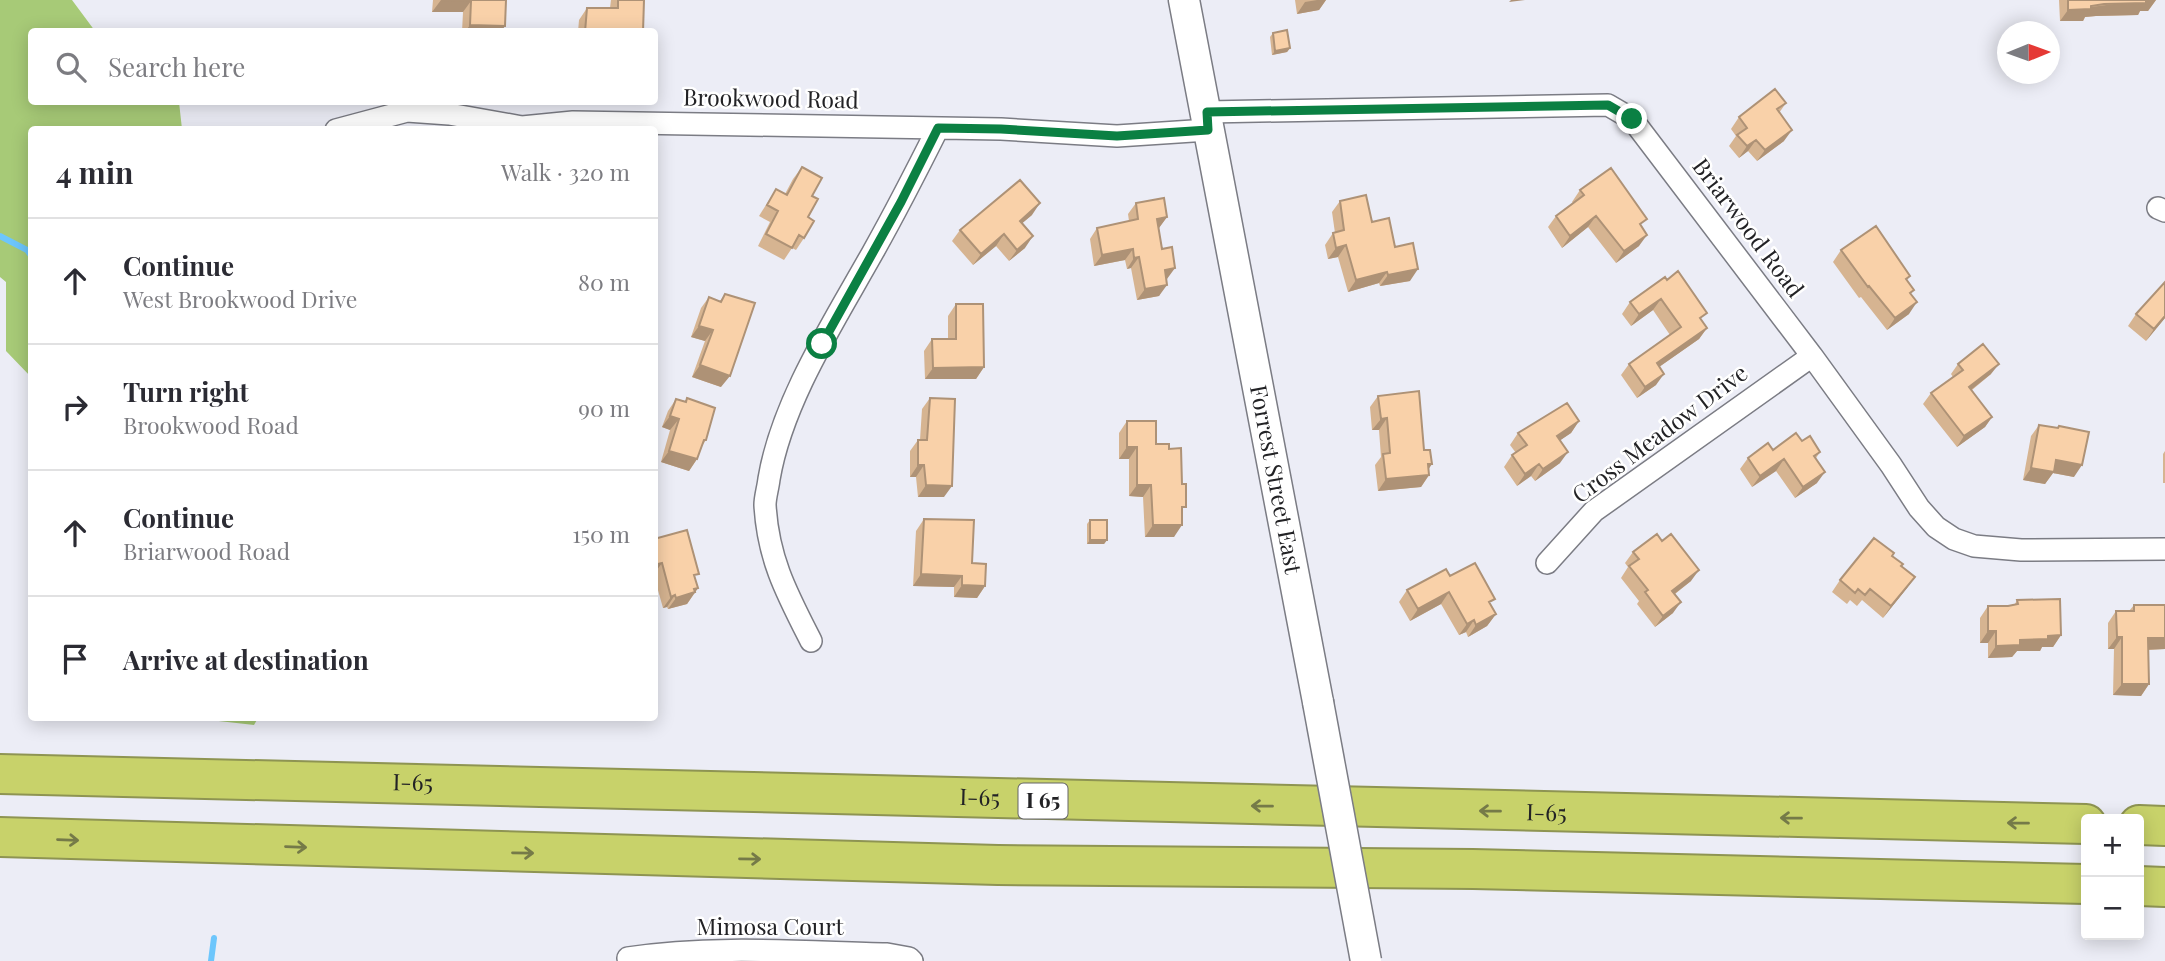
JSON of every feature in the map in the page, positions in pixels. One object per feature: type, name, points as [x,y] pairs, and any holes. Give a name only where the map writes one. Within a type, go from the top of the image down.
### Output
[{"type":"highway","name":"I-65","points":[[0,774],[453,782],[892,797],[2081,824]]},
{"type":"highway","points":[[2144,825],[2165,825]]},
{"type":"highway","points":[[0,837],[970,864],[1473,869],[2081,884]]},
{"type":"highway","points":[[2144,886],[2165,887]]},
{"type":"street","name":"Forrest Street East","points":[[1184,0],[1366,961]]},
{"type":"street","name":"Briarwood Road","points":[[1207,121],[1608,105],[1632,119],[1812,356],[1919,508],[1936,527],[1954,539],[1975,546],[2021,550],[2165,549]]},
{"type":"street","name":"Brookwood Road","points":[[352,126],[408,111],[449,114],[516,126]]},
{"type":"street","name":"Brookwood Road","points":[[532,126],[573,122],[1001,129],[1117,136],[1207,121]]},
{"type":"street","points":[[811,640],[787,594],[770,549],[765,502],[773,455],[790,409],[822,344],[901,202],[938,128]]},
{"type":"street","name":"Cross Meadow Drive","points":[[1546,563],[1594,511],[1812,356]]},
{"type":"street","name":"Mimosa Court","points":[[628,958],[723,951],[887,954],[912,961]]},
{"type":"green space","points":[[0,0],[72,0],[93,28],[28,28],[28,105],[179,105],[182,126],[28,126],[28,374],[6,351],[6,282],[0,277]]},
{"type":"green space","points":[[219,721],[256,721],[254,725]]},
{"type":"building","points":[[441,0],[506,0],[505,26],[470,25],[471,1]]},
{"type":"building","points":[[618,0],[644,0],[643,28],[585,28],[587,8],[618,8]]},
{"type":"building","points":[[2068,0],[2146,0],[2146,3],[2104,4],[2091,6],[2091,9],[2068,10]]},
{"type":"building","points":[[1287,30],[1290,48],[1275,51],[1273,33]]},
{"type":"building","points":[[1775,89],[1786,103],[1777,109],[1792,130],[1765,150],[1756,140],[1747,146],[1737,135],[1747,128],[1739,117]]},
{"type":"building","points":[[802,167],[822,178],[812,196],[818,199],[808,217],[814,221],[804,238],[799,235],[792,248],[766,234],[778,211],[767,205],[776,189],[787,195]]},
{"type":"building","points":[[1611,168],[1647,219],[1640,224],[1647,235],[1624,251],[1596,216],[1570,236],[1556,216],[1584,195],[1580,190]]},
{"type":"building","points":[[1020,180],[1040,203],[1020,221],[1033,236],[1017,250],[1004,234],[981,254],[960,230]]},
{"type":"building","points":[[1366,195],[1372,222],[1389,218],[1395,247],[1413,243],[1418,269],[1388,275],[1387,272],[1356,280],[1346,245],[1336,248],[1333,233],[1344,230],[1340,201]]},
{"type":"building","points":[[1164,198],[1167,217],[1157,219],[1162,249],[1172,247],[1175,268],[1165,270],[1167,285],[1145,289],[1139,257],[1134,258],[1133,249],[1102,255],[1097,228],[1138,219],[1136,203]]},
{"type":"building","points":[[1876,226],[1910,276],[1906,279],[1914,290],[1910,293],[1917,302],[1895,318],[1841,250]]},
{"type":"building","points":[[1678,271],[1707,313],[1700,318],[1707,328],[1657,363],[1664,374],[1645,387],[1629,364],[1681,327],[1661,299],[1639,314],[1630,302]]},
{"type":"building","points":[[2165,282],[2165,316],[2154,329],[2136,314]]},
{"type":"building","points":[[725,294],[755,303],[730,376],[700,365],[713,330],[699,326],[709,297],[721,302]]},
{"type":"building","points":[[956,304],[983,304],[984,367],[933,368],[932,339],[956,339]]},
{"type":"building","points":[[1983,344],[1999,364],[1969,387],[1992,417],[1964,436],[1931,393],[1963,370],[1958,364]]},
{"type":"building","points":[[1419,391],[1424,450],[1430,450],[1432,464],[1428,464],[1429,475],[1386,479],[1383,454],[1390,453],[1387,418],[1381,419],[1378,396]]},
{"type":"building","points":[[687,398],[715,408],[706,440],[697,459],[669,451],[679,419],[670,416],[676,399],[686,402]]},
{"type":"building","points":[[930,398],[955,399],[952,486],[926,485],[924,465],[918,465],[918,440],[927,440]]},
{"type":"building","points":[[1567,403],[1579,421],[1557,436],[1568,452],[1543,469],[1539,464],[1525,474],[1512,455],[1527,445],[1518,433]]},
{"type":"building","points":[[1127,421],[1156,421],[1156,444],[1169,444],[1169,449],[1181,448],[1182,484],[1186,484],[1186,507],[1182,507],[1182,525],[1153,525],[1151,485],[1137,485],[1137,447],[1127,447]]},
{"type":"building","points":[[2039,425],[2089,432],[2082,465],[2056,460],[2054,472],[2031,468]]},
{"type":"building","points":[[1796,433],[1802,441],[1810,436],[1820,452],[1814,456],[1825,472],[1803,487],[1784,459],[1760,476],[1748,458],[1768,443],[1773,450]]},
{"type":"building","points":[[924,519],[974,520],[972,563],[986,564],[985,586],[962,585],[962,576],[921,574]]},
{"type":"building","points":[[1090,520],[1107,520],[1107,540],[1090,540]]},
{"type":"building","points":[[687,530],[699,574],[694,575],[698,588],[694,589],[695,592],[671,597],[662,563],[658,564],[658,538]]},
{"type":"building","points":[[1657,534],[1662,541],[1671,534],[1699,570],[1672,591],[1681,602],[1663,616],[1645,592],[1648,590],[1629,566],[1639,559],[1633,552]]},
{"type":"building","points":[[1874,538],[1894,553],[1892,556],[1915,577],[1891,606],[1870,589],[1865,595],[1858,589],[1855,593],[1840,580]]},
{"type":"building","points":[[1475,563],[1495,599],[1489,602],[1496,614],[1476,625],[1474,620],[1467,624],[1449,592],[1418,609],[1407,590],[1446,569],[1450,576]]},
{"type":"building","points":[[2060,599],[2061,635],[2048,636],[2048,639],[2020,640],[2020,645],[1996,646],[1996,631],[1988,631],[1988,606],[2018,604],[2017,600]]},
{"type":"building","points":[[2134,605],[2165,605],[2165,638],[2148,638],[2149,684],[2122,684],[2122,637],[2117,637],[2116,611],[2134,611]]},
{"type":"waterway","points":[[0,236],[28,251]]},
{"type":"waterway","points":[[211,961],[214,938]]},
{"type":"route","points":[[822,344],[901,202],[938,128],[1117,136],[1208,130],[1207,112],[1608,105],[1632,119]]}]
